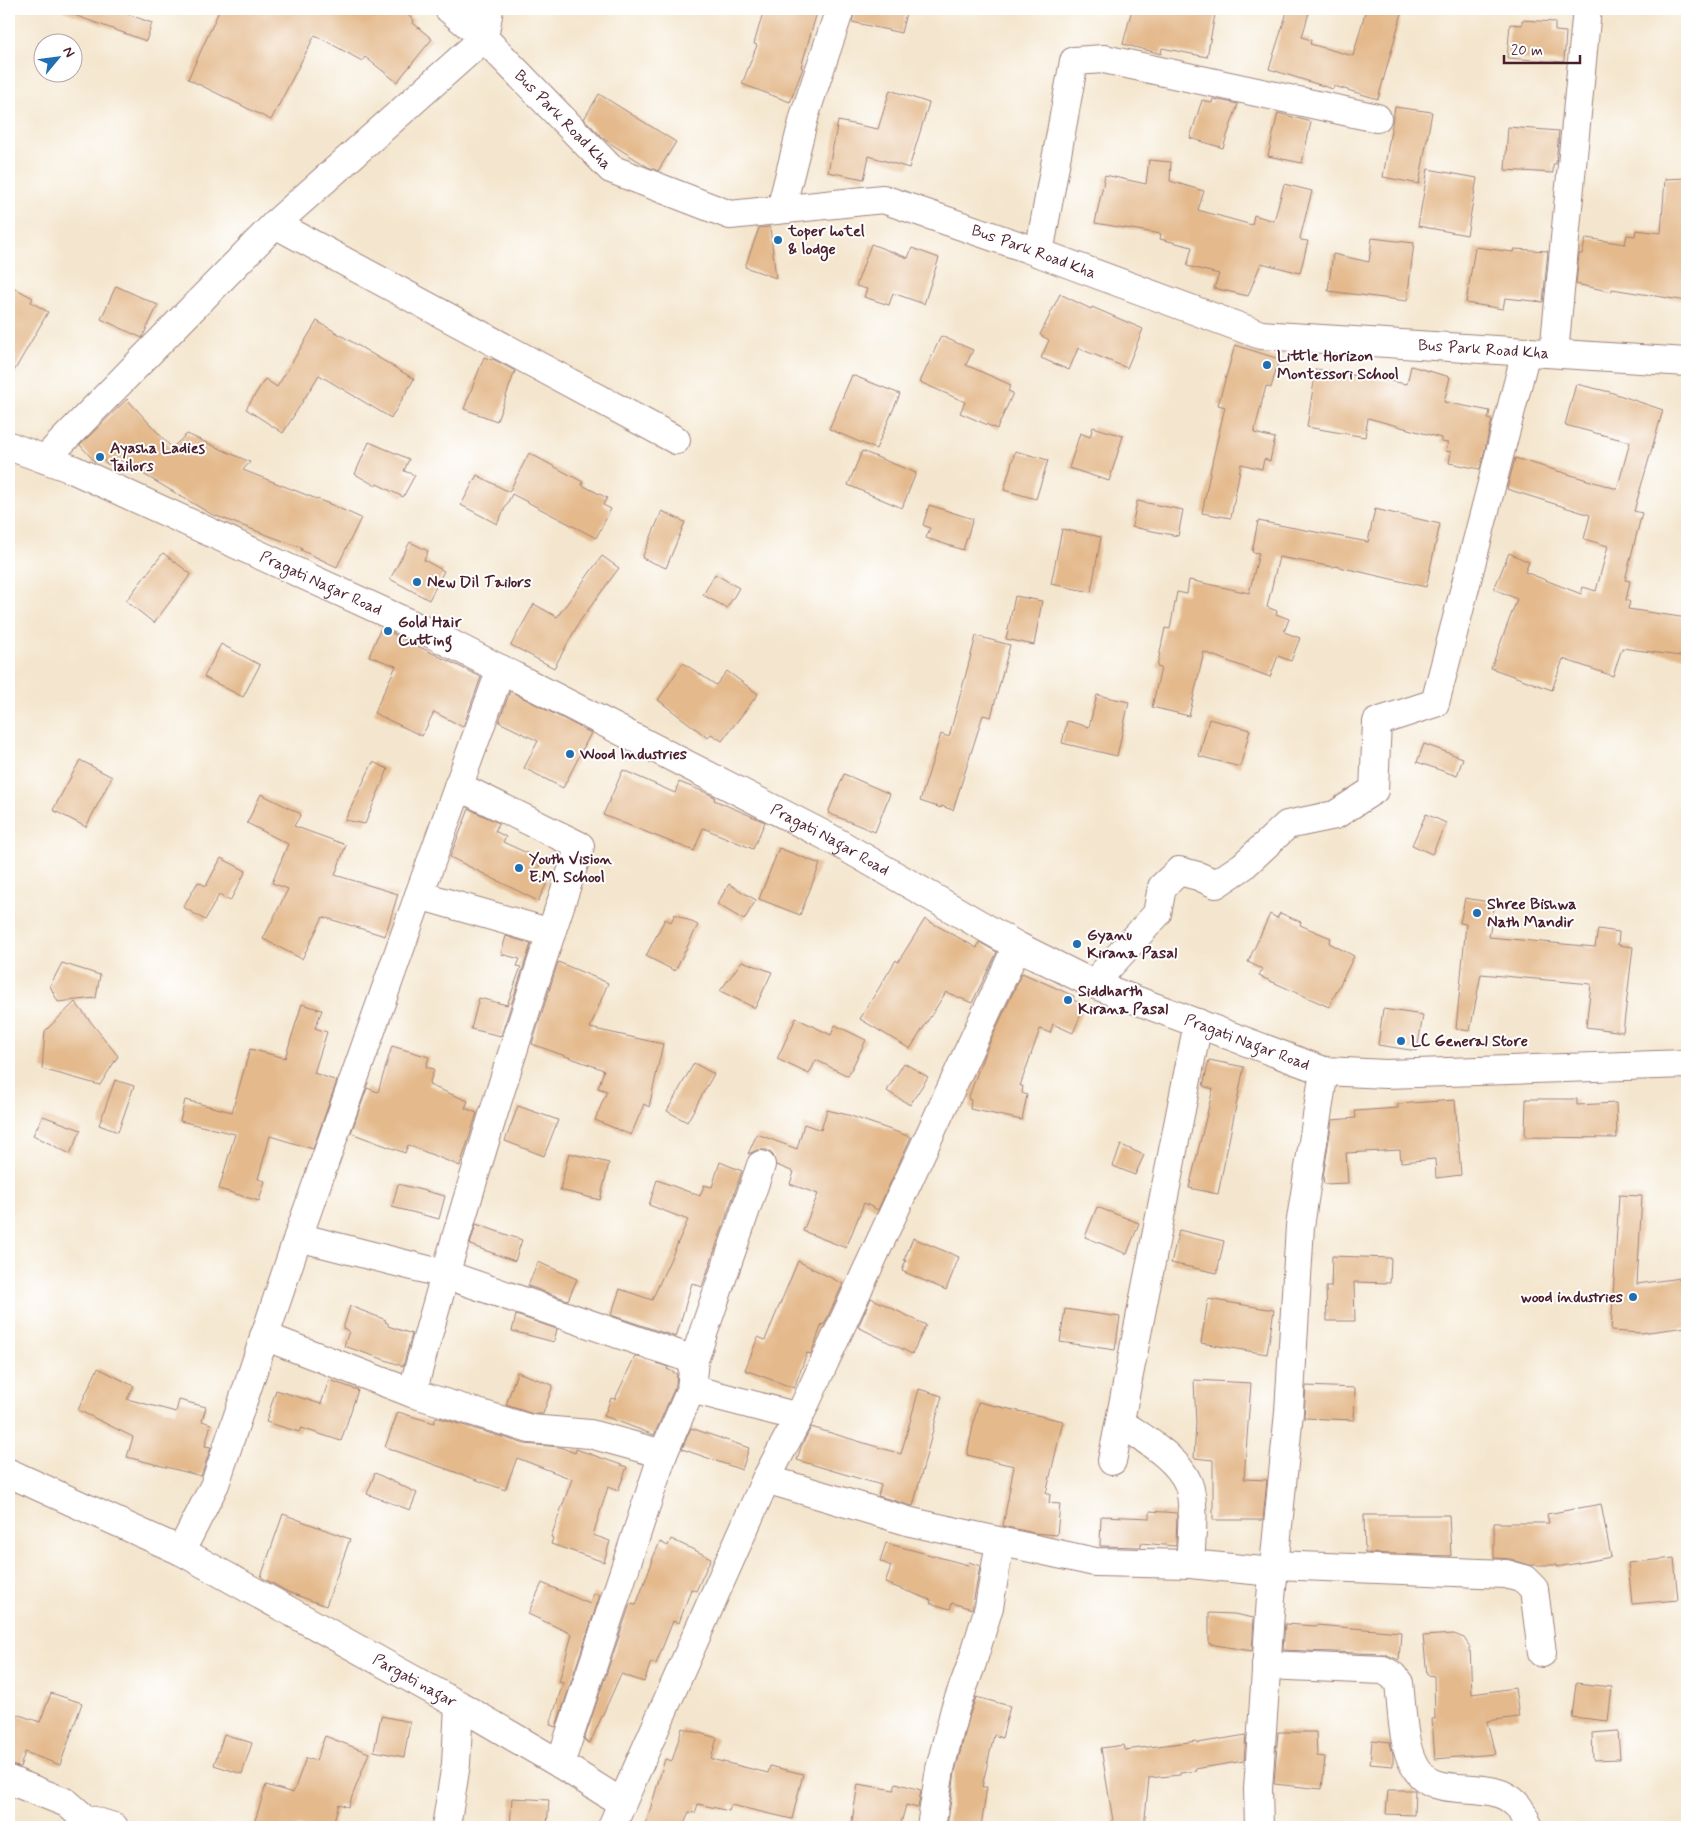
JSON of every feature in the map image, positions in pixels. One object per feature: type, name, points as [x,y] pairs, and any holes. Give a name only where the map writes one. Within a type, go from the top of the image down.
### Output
[{"type":"street","name":"Bus Park Road Kha","points":[[449,9],[484,38],[611,169],[730,215],[883,199],[1039,253],[1261,335],[1687,362]]},
{"type":"street","points":[[45,460],[275,224],[484,38],[490,9]]},
{"type":"street","points":[[781,209],[805,114],[840,9]]},
{"type":"street","points":[[1554,353],[1588,9]]},
{"type":"street","points":[[1039,253],[1074,61],[1104,59],[1376,118]]},
{"type":"street","points":[[275,224],[676,440]]},
{"type":"street","points":[[1093,984],[1158,914],[1162,887],[1179,871],[1198,876],[1216,884],[1243,866],[1287,825],[1334,816],[1374,790],[1377,722],[1434,703],[1526,352]]},
{"type":"street","name":"Pragati Nagar Road","points":[[9,446],[72,469],[430,633],[828,837],[1017,946],[1093,984],[1324,1071],[1386,1074],[1687,1064]]},
{"type":"street","points":[[181,1551],[215,1484],[298,1237],[501,669]]},
{"type":"street","points":[[412,1393],[444,1274],[580,846],[458,786]]},
{"type":"street","points":[[419,894],[551,933]]},
{"type":"street","points":[[617,1815],[766,1479],[799,1417],[1017,946]]},
{"type":"street","points":[[1112,1461],[1198,1023]]},
{"type":"street","points":[[1259,1827],[1258,1789],[1266,1665],[1289,1412],[1300,1226],[1324,1071]]},
{"type":"street","points":[[560,1764],[663,1454],[691,1389],[694,1360],[761,1165]]},
{"type":"street","points":[[298,1237],[444,1274],[694,1360]]},
{"type":"street","points":[[264,1336],[412,1393],[530,1429],[590,1434],[663,1454]]},
{"type":"street","points":[[691,1389],[799,1417]]},
{"type":"street","points":[[1120,1422],[1174,1462],[1188,1484],[1192,1510],[1190,1564]]},
{"type":"street","points":[[766,1479],[911,1522],[1095,1562],[1506,1574],[1524,1579],[1534,1589],[1542,1653]]},
{"type":"street","name":"Pargati nagar","points":[[12,1480],[181,1551],[459,1705],[560,1764],[617,1815]]},
{"type":"street","points":[[931,1827],[940,1769],[955,1709],[972,1663],[989,1606],[1000,1542]]},
{"type":"street","points":[[1266,1665],[1383,1670],[1392,1675],[1399,1683],[1408,1750],[1414,1766],[1425,1780],[1441,1786],[1491,1790],[1517,1804],[1529,1827]]},
{"type":"street","points":[[446,1827],[456,1764],[459,1705]]},
{"type":"street","points":[[9,1780],[67,1803],[84,1818],[114,1827]]},
{"type":"building","points":[[64,9],[114,9],[152,23],[146,41],[63,11]]},
{"type":"building","points":[[220,9],[400,9],[414,20],[413,23],[432,39],[397,82],[365,57],[362,61],[315,35],[271,120],[188,79]]},
{"type":"building","points":[[764,9],[818,9],[801,67],[803,68],[790,102],[742,84],[757,45],[754,44]]},
{"type":"building","points":[[855,9],[907,9],[901,33],[852,22]]},
{"type":"building","points":[[1132,9],[1216,9],[1207,57],[1162,48],[1161,54],[1123,44]]},
{"type":"building","points":[[1288,9],[1310,9],[1302,37],[1311,40],[1310,44],[1353,56],[1366,9],[1403,9],[1378,99],[1334,86],[1333,89],[1269,69]]},
{"type":"building","points":[[1522,20],[1555,22],[1555,31],[1566,32],[1564,62],[1507,58],[1510,24],[1522,25]]},
{"type":"building","points":[[890,90],[929,103],[909,168],[869,156],[864,179],[828,172],[838,121],[878,129]]},
{"type":"building","points":[[599,94],[676,142],[658,171],[648,167],[605,140],[584,119]]},
{"type":"building","points":[[1213,99],[1238,104],[1223,148],[1190,138],[1202,100],[1212,103]]},
{"type":"building","points":[[1395,107],[1432,112],[1419,184],[1383,177]]},
{"type":"building","points":[[1278,113],[1311,122],[1302,163],[1268,156]]},
{"type":"building","points":[[1508,127],[1559,131],[1556,164],[1553,164],[1553,173],[1505,170]]},
{"type":"building","points":[[1149,160],[1171,162],[1170,181],[1204,191],[1198,210],[1252,225],[1254,215],[1274,221],[1284,184],[1312,191],[1300,238],[1301,240],[1308,241],[1300,273],[1261,263],[1248,296],[1214,288],[1219,274],[1187,266],[1192,247],[1160,239],[1161,234],[1095,223],[1105,175],[1146,184]]},
{"type":"building","points":[[1428,169],[1477,178],[1467,235],[1418,226]]},
{"type":"building","points":[[1687,178],[1687,301],[1612,289],[1612,292],[1576,284],[1579,254],[1582,254],[1586,238],[1625,244],[1627,235],[1635,236],[1636,230],[1661,233],[1665,179]]},
{"type":"building","points":[[770,227],[776,278],[745,267],[759,228]]},
{"type":"building","points":[[1372,238],[1414,243],[1407,301],[1328,291],[1333,254],[1369,262]]},
{"type":"building","points":[[871,244],[908,258],[912,248],[939,258],[924,304],[893,293],[889,305],[864,297],[867,289],[856,286]]},
{"type":"building","points":[[1475,247],[1513,252],[1514,249],[1548,251],[1543,302],[1505,298],[1503,309],[1466,303]]},
{"type":"building","points":[[9,285],[33,298],[31,302],[48,312],[9,380]]},
{"type":"building","points":[[116,286],[158,305],[142,338],[101,319]]},
{"type":"building","points":[[1060,294],[1091,309],[1092,307],[1143,329],[1127,368],[1078,348],[1069,370],[1041,358],[1049,340],[1040,335]]},
{"type":"building","points":[[317,321],[414,379],[391,418],[319,375],[283,433],[246,409],[265,379],[277,387]]},
{"type":"building","points":[[941,336],[973,350],[966,365],[1011,385],[1008,391],[1013,393],[997,429],[960,413],[965,402],[920,382]]},
{"type":"building","points":[[1235,345],[1279,359],[1271,388],[1266,386],[1254,433],[1275,438],[1270,461],[1264,459],[1262,469],[1241,464],[1231,518],[1202,513],[1225,407],[1218,405]]},
{"type":"building","points":[[484,357],[493,359],[515,371],[497,421],[464,409]]},
{"type":"building","points":[[1411,366],[1450,377],[1444,402],[1490,411],[1488,419],[1492,420],[1480,469],[1449,463],[1451,452],[1446,451],[1448,443],[1441,442],[1441,438],[1368,418],[1365,437],[1307,427],[1316,369],[1407,384]]},
{"type":"building","points":[[852,375],[900,394],[876,449],[829,429]]},
{"type":"building","points":[[1576,384],[1610,392],[1663,410],[1634,511],[1642,513],[1625,580],[1630,581],[1626,600],[1630,602],[1628,609],[1687,618],[1687,657],[1622,648],[1613,676],[1563,659],[1552,690],[1491,668],[1517,599],[1494,589],[1509,553],[1529,562],[1525,572],[1581,594],[1583,587],[1596,591],[1608,546],[1584,539],[1590,515],[1507,489],[1515,458],[1617,489],[1630,442],[1565,425]]},
{"type":"building","points":[[127,399],[172,448],[187,434],[250,462],[243,470],[361,518],[337,567],[301,550],[302,548],[211,514],[116,458],[108,465],[100,457],[95,462],[80,445]]},
{"type":"building","points":[[1093,427],[1123,436],[1109,481],[1069,468],[1080,433],[1090,437]]},
{"type":"building","points":[[369,442],[409,459],[404,471],[415,475],[403,497],[377,484],[376,486],[355,474]]},
{"type":"building","points":[[862,451],[916,473],[902,508],[848,485]]},
{"type":"building","points":[[1015,451],[1048,460],[1036,499],[1004,490]]},
{"type":"building","points":[[529,453],[583,482],[582,485],[607,498],[603,505],[611,509],[596,538],[512,494],[497,524],[461,505],[477,475],[509,492]]},
{"type":"building","points":[[1137,501],[1183,510],[1178,536],[1132,527]]},
{"type":"building","points":[[929,505],[973,519],[963,550],[926,538],[930,528],[923,525]]},
{"type":"building","points":[[1375,509],[1440,524],[1426,587],[1335,566],[1279,557],[1267,607],[1277,611],[1276,614],[1289,619],[1284,632],[1300,638],[1291,661],[1278,656],[1270,677],[1204,652],[1189,716],[1152,707],[1161,668],[1157,667],[1165,628],[1170,629],[1177,592],[1187,594],[1189,580],[1249,593],[1259,553],[1252,552],[1258,521],[1368,542]]},
{"type":"building","points":[[662,511],[685,522],[666,568],[642,558]]},
{"type":"building","points":[[1062,529],[1101,537],[1091,592],[1051,584]]},
{"type":"building","points":[[410,542],[428,551],[424,560],[444,571],[429,600],[390,579]]},
{"type":"building","points":[[163,553],[191,574],[154,623],[126,601]]},
{"type":"building","points":[[602,556],[619,568],[580,621],[554,668],[511,645],[534,604],[557,617]]},
{"type":"building","points":[[715,574],[739,588],[727,608],[703,595]]},
{"type":"building","points":[[1015,596],[1042,601],[1034,645],[1006,639]]},
{"type":"building","points":[[381,628],[481,677],[463,727],[434,712],[422,736],[374,713],[396,666],[369,656]]},
{"type":"building","points":[[976,636],[1010,645],[991,717],[983,715],[953,810],[941,806],[941,808],[920,801],[941,734],[949,737]]},
{"type":"building","points":[[221,644],[260,665],[243,697],[204,677]]},
{"type":"building","points":[[683,663],[716,685],[727,671],[758,694],[722,741],[711,734],[708,738],[658,700]]},
{"type":"building","points":[[510,691],[591,733],[563,788],[524,768],[538,741],[499,722]]},
{"type":"building","points":[[1097,695],[1129,702],[1117,756],[1062,743],[1067,721],[1089,727]]},
{"type":"building","points":[[1209,719],[1250,730],[1240,767],[1199,756]]},
{"type":"building","points":[[1424,744],[1463,758],[1457,776],[1417,762]]},
{"type":"building","points":[[80,760],[112,777],[86,827],[53,810]]},
{"type":"building","points":[[373,762],[388,769],[365,824],[345,820]]},
{"type":"building","points":[[623,770],[675,793],[679,782],[707,793],[715,797],[714,800],[765,822],[753,849],[703,828],[694,851],[603,815]]},
{"type":"building","points":[[844,774],[890,794],[875,832],[828,813]]},
{"type":"building","points":[[261,794],[301,814],[294,826],[346,845],[335,875],[398,894],[385,936],[323,917],[302,959],[263,939],[288,889],[272,883],[288,844],[247,823]]},
{"type":"building","points":[[469,809],[499,823],[495,831],[506,837],[503,842],[542,860],[535,874],[548,881],[538,901],[450,857]]},
{"type":"building","points":[[1426,814],[1446,823],[1432,854],[1412,845]]},
{"type":"building","points":[[779,848],[820,864],[800,915],[759,899]]},
{"type":"building","points":[[221,858],[246,871],[230,901],[219,895],[205,920],[183,907],[198,882],[206,886]]},
{"type":"building","points":[[729,884],[756,900],[744,920],[717,904]]},
{"type":"building","points":[[1465,898],[1495,903],[1489,937],[1595,947],[1598,929],[1619,932],[1618,945],[1633,947],[1623,1032],[1586,1027],[1591,984],[1481,974],[1470,1031],[1456,1029],[1466,924],[1460,923]]},
{"type":"building","points":[[1280,913],[1301,922],[1300,925],[1331,938],[1329,943],[1354,956],[1329,1007],[1259,976],[1262,969],[1248,962],[1270,914],[1277,918]]},
{"type":"building","points":[[675,914],[698,925],[675,971],[646,956],[665,919],[671,922]]},
{"type":"building","points":[[925,919],[977,948],[979,942],[997,952],[972,1003],[946,992],[910,1049],[860,1019],[896,960],[898,962]]},
{"type":"building","points":[[506,936],[531,944],[501,1036],[471,1029],[479,998],[507,1005],[521,967],[517,966],[520,959],[501,954]]},
{"type":"building","points":[[742,961],[772,972],[755,1008],[720,991]]},
{"type":"building","points":[[558,962],[608,983],[590,1028],[663,1044],[649,1107],[644,1104],[631,1135],[595,1120],[607,1091],[598,1088],[604,1070],[532,1044]]},
{"type":"building","points":[[62,963],[100,975],[96,998],[58,1002],[50,986]]},
{"type":"building","points":[[1022,973],[1074,996],[1073,1000],[1085,1005],[1073,1033],[1053,1024],[1050,1033],[1040,1029],[1020,1086],[1023,1086],[1022,1093],[1027,1095],[1022,1120],[970,1109],[971,1100],[968,1099],[984,1055]]},
{"type":"building","points":[[75,1002],[118,1056],[100,1085],[42,1069],[45,1031]]},
{"type":"building","points":[[302,1004],[322,1010],[315,1028],[327,1032],[314,1073],[337,1081],[313,1149],[270,1136],[258,1179],[265,1181],[259,1201],[219,1189],[235,1134],[180,1121],[185,1100],[232,1112],[250,1049],[285,1058]]},
{"type":"building","points":[[1383,1009],[1423,1015],[1417,1051],[1378,1045]]},
{"type":"building","points":[[796,1018],[831,1035],[835,1025],[866,1040],[848,1076],[816,1060],[809,1074],[777,1059]]},
{"type":"building","points":[[392,1046],[429,1057],[426,1067],[434,1069],[429,1085],[468,1101],[465,1108],[477,1113],[460,1166],[408,1145],[405,1153],[351,1133],[367,1088],[378,1092]]},
{"type":"building","points":[[1209,1060],[1244,1067],[1218,1194],[1189,1188],[1213,1089],[1203,1086]]},
{"type":"building","points":[[694,1063],[714,1074],[687,1122],[667,1111]]},
{"type":"building","points":[[904,1063],[928,1077],[910,1105],[887,1091]]},
{"type":"building","points":[[115,1080],[134,1086],[118,1132],[99,1125]]},
{"type":"building","points":[[1526,1099],[1577,1099],[1577,1105],[1616,1103],[1617,1138],[1525,1137]]},
{"type":"building","points":[[1455,1100],[1461,1175],[1436,1178],[1435,1159],[1401,1162],[1400,1150],[1346,1153],[1348,1183],[1324,1184],[1323,1177],[1332,1120],[1356,1118],[1355,1111],[1398,1108],[1398,1104]]},
{"type":"building","points":[[518,1106],[558,1120],[544,1156],[505,1141]]},
{"type":"building","points":[[827,1110],[848,1115],[911,1137],[878,1210],[864,1203],[846,1248],[803,1231],[818,1194],[790,1184],[794,1172],[776,1165],[773,1155],[767,1150],[758,1150],[748,1154],[757,1134],[797,1149],[804,1124],[821,1130]]},
{"type":"building","points":[[43,1116],[81,1130],[70,1154],[33,1135]]},
{"type":"building","points":[[1121,1145],[1144,1155],[1135,1175],[1113,1166]]},
{"type":"building","points":[[569,1153],[609,1163],[600,1200],[560,1190]]},
{"type":"building","points":[[720,1162],[742,1171],[702,1287],[692,1283],[676,1337],[611,1315],[620,1289],[652,1300],[688,1220],[649,1205],[657,1180],[700,1196],[704,1185],[712,1187]]},
{"type":"building","points":[[398,1184],[445,1196],[439,1219],[392,1207]]},
{"type":"building","points":[[1619,1195],[1642,1196],[1637,1284],[1687,1277],[1687,1327],[1641,1333],[1611,1331]]},
{"type":"building","points":[[1097,1207],[1139,1223],[1127,1254],[1085,1237]]},
{"type":"building","points":[[476,1224],[522,1240],[515,1261],[470,1245]]},
{"type":"building","points":[[1179,1230],[1224,1241],[1217,1273],[1171,1263]]},
{"type":"building","points":[[913,1238],[959,1257],[946,1290],[902,1271],[906,1260],[904,1260]]},
{"type":"building","points":[[1332,1256],[1391,1258],[1390,1283],[1354,1282],[1355,1321],[1327,1321],[1326,1287],[1331,1287]]},
{"type":"building","points":[[798,1261],[843,1284],[824,1325],[822,1324],[811,1354],[807,1353],[794,1388],[745,1370],[758,1337],[765,1340]]},
{"type":"building","points":[[538,1262],[577,1279],[568,1300],[528,1286]]},
{"type":"building","points":[[871,1298],[926,1325],[912,1354],[858,1327]]},
{"type":"building","points":[[1208,1299],[1274,1310],[1267,1354],[1201,1343]]},
{"type":"building","points":[[350,1306],[386,1320],[385,1322],[388,1323],[388,1326],[412,1334],[403,1366],[344,1346],[349,1331],[343,1329]]},
{"type":"building","points":[[1065,1309],[1120,1317],[1115,1350],[1060,1342]]},
{"type":"building","points":[[516,1315],[557,1329],[554,1342],[512,1331]]},
{"type":"building","points":[[635,1356],[668,1367],[667,1369],[677,1374],[676,1385],[654,1435],[604,1416],[611,1398],[615,1399]]},
{"type":"building","points":[[98,1368],[134,1386],[127,1399],[176,1412],[179,1400],[206,1407],[202,1421],[211,1424],[205,1446],[211,1447],[201,1476],[127,1457],[133,1437],[78,1410]]},
{"type":"building","points":[[517,1372],[553,1385],[543,1414],[533,1414],[506,1405]]},
{"type":"building","points":[[329,1380],[358,1390],[341,1441],[301,1428],[299,1432],[266,1422],[276,1390],[321,1404]]},
{"type":"building","points":[[1194,1380],[1251,1383],[1244,1479],[1267,1480],[1263,1520],[1213,1520],[1213,1460],[1194,1458],[1196,1423]]},
{"type":"building","points":[[1306,1386],[1355,1388],[1354,1420],[1304,1418]]},
{"type":"building","points":[[919,1389],[942,1396],[913,1506],[878,1496],[881,1485],[797,1460],[811,1427],[901,1454]]},
{"type":"building","points":[[978,1402],[1063,1421],[1046,1494],[1050,1494],[1049,1503],[1060,1504],[1057,1535],[1034,1533],[1003,1526],[1014,1466],[967,1455]]},
{"type":"building","points":[[398,1412],[434,1423],[436,1417],[525,1444],[560,1447],[575,1453],[576,1449],[627,1467],[618,1491],[608,1487],[593,1535],[610,1541],[604,1562],[551,1544],[553,1538],[551,1537],[572,1479],[517,1458],[505,1490],[385,1447]]},
{"type":"building","points":[[691,1428],[749,1448],[742,1470],[682,1449]]},
{"type":"building","points":[[375,1473],[417,1493],[410,1510],[367,1494]]},
{"type":"building","points":[[1601,1504],[1611,1557],[1557,1567],[1557,1565],[1530,1565],[1510,1559],[1494,1558],[1494,1523],[1549,1523],[1547,1514]]},
{"type":"building","points":[[1150,1511],[1177,1513],[1176,1546],[1141,1543],[1141,1547],[1100,1546],[1101,1516],[1150,1518]]},
{"type":"building","points":[[283,1514],[350,1539],[326,1606],[288,1592],[261,1577]]},
{"type":"building","points":[[1364,1515],[1449,1515],[1451,1556],[1365,1553]]},
{"type":"building","points":[[671,1539],[711,1558],[696,1591],[691,1589],[679,1623],[673,1621],[656,1664],[651,1662],[644,1682],[621,1674],[590,1743],[584,1740],[630,1604],[636,1605],[660,1542],[668,1546]]},
{"type":"building","points":[[886,1543],[968,1565],[969,1562],[980,1566],[972,1609],[952,1603],[950,1609],[930,1603],[931,1600],[885,1583],[891,1566],[880,1561]]},
{"type":"building","points":[[1674,1558],[1678,1600],[1632,1604],[1628,1563]]},
{"type":"building","points":[[542,1583],[590,1604],[593,1593],[600,1595],[556,1727],[550,1725],[563,1683],[559,1682],[572,1634],[528,1614]]},
{"type":"building","points":[[1209,1613],[1234,1614],[1254,1618],[1252,1651],[1209,1644]]},
{"type":"building","points":[[1285,1624],[1401,1632],[1399,1660],[1384,1654],[1283,1650]]},
{"type":"building","points":[[1454,1634],[1464,1638],[1470,1647],[1472,1694],[1515,1688],[1519,1717],[1487,1721],[1495,1754],[1435,1759],[1432,1719],[1435,1719],[1434,1676],[1427,1675],[1423,1636]]},
{"type":"building","points":[[1576,1683],[1612,1687],[1608,1721],[1572,1717]]},
{"type":"building","points":[[51,1693],[82,1703],[60,1765],[25,1752],[20,1767],[9,1765],[9,1727],[13,1713],[40,1722]]},
{"type":"building","points":[[976,1697],[1010,1706],[1002,1738],[994,1735],[982,1787],[987,1787],[981,1827],[947,1827],[955,1772]]},
{"type":"building","points":[[381,1716],[410,1722],[404,1757],[374,1751]]},
{"type":"building","points":[[682,1728],[717,1738],[711,1759],[768,1773],[770,1766],[803,1774],[792,1819],[731,1805],[729,1811],[698,1804],[695,1813],[689,1812],[683,1827],[645,1827],[665,1759],[672,1761]]},
{"type":"building","points":[[1618,1731],[1620,1759],[1593,1760],[1592,1733]]},
{"type":"building","points":[[1278,1732],[1316,1732],[1317,1756],[1325,1757],[1322,1789],[1274,1784]]},
{"type":"building","points":[[224,1734],[252,1743],[242,1774],[214,1765]]},
{"type":"building","points":[[1246,1735],[1244,1761],[1195,1769],[1196,1771],[1180,1773],[1180,1775],[1149,1778],[1144,1827],[1114,1827],[1101,1748],[1124,1745],[1125,1750],[1197,1741],[1198,1743]]},
{"type":"building","points":[[325,1736],[369,1753],[348,1807],[339,1804],[332,1827],[253,1827],[266,1785],[293,1793],[306,1758],[316,1761]]},
{"type":"building","points":[[1372,1740],[1390,1742],[1393,1766],[1370,1764]]},
{"type":"building","points":[[896,1783],[921,1790],[918,1808],[906,1805],[900,1827],[851,1827],[858,1784],[894,1790]]},
{"type":"building","points":[[1388,1790],[1415,1790],[1414,1815],[1386,1814]]},
{"type":"building","points":[[512,1798],[549,1800],[547,1827],[510,1827]]},
{"type":"place","name":"toper hotel & lodge","points":[[778,240]]},
{"type":"place","name":"Little Horizon Montessori School","points":[[1267,365]]},
{"type":"place","name":"Ayasha Ladies Tailors","points":[[100,457]]},
{"type":"place","name":"New Dil Tailors","points":[[417,582]]},
{"type":"place","name":"Gold Hair Cutting","points":[[388,631]]},
{"type":"place","name":"Wood Industries","points":[[570,754]]},
{"type":"place","name":"Youth Vision E.M. School","points":[[519,868]]},
{"type":"place","name":"Shree Bishwa Nath Mandir","points":[[1477,913]]},
{"type":"place","name":"Gyanu Kirana Pasal","points":[[1077,944]]},
{"type":"place","name":"Siddharth Kirana Pasal","points":[[1068,1000]]},
{"type":"place","name":"LC General Store","points":[[1401,1041]]},
{"type":"place","name":"wood industries","points":[[1633,1297]]}]
